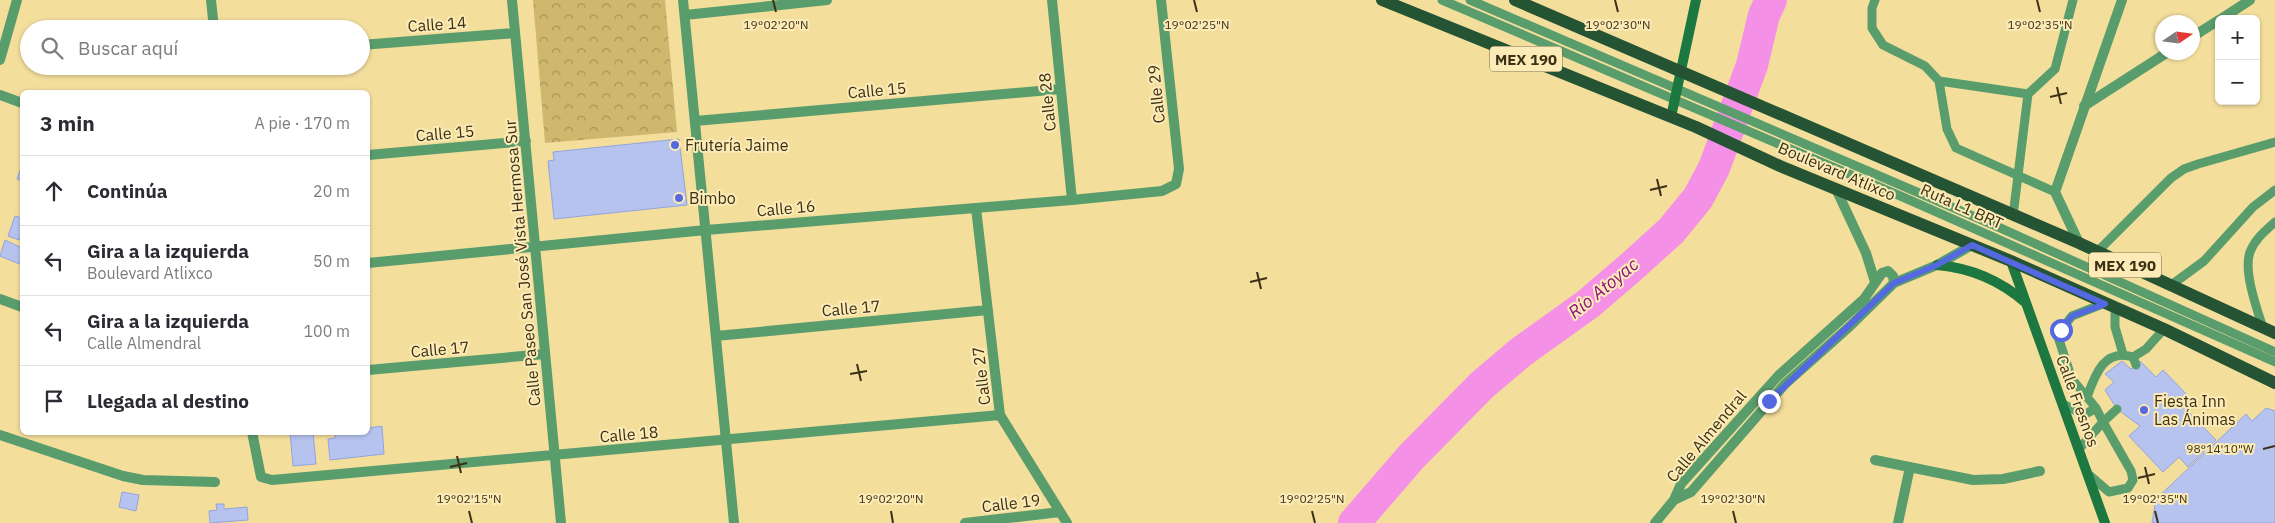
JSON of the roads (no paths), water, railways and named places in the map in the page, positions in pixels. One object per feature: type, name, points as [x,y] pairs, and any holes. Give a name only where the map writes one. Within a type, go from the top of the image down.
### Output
[{"type":"main road","name":"Boulevard Atlixco","points":[[1382,0],[1696,127],[1780,166],[2011,261],[2164,330],[2275,383]]},
{"type":"main road","name":"Boulevard Atlixco","points":[[1515,0],[2013,216],[2080,243],[2269,331]]},
{"type":"main road","points":[[1671,117],[1696,0]]},
{"type":"main road","name":"Calle Fresnos","points":[[2011,261],[2105,523]]},
{"type":"main road","points":[[1937,265],[1970,270],[1986,276],[2001,284],[2027,304]]},
{"type":"street","points":[[0,60],[17,0]]},
{"type":"street","points":[[211,0],[213,20]]},
{"type":"street","name":"Calle Paseo San José Vista Hermosa Sur","points":[[512,0],[561,523]]},
{"type":"street","points":[[683,0],[734,523]]},
{"type":"street","points":[[685,15],[827,0]]},
{"type":"street","name":"Calle 28","points":[[1052,0],[1072,200]]},
{"type":"street","name":"Calle 29","points":[[1161,0],[1179,169],[1176,184]]},
{"type":"street","points":[[2080,243],[2055,192],[2122,0]]},
{"type":"street","points":[[2226,15],[2250,0]]},
{"type":"street","points":[[2200,32],[2215,22]]},
{"type":"street","name":"Calle 14","points":[[370,44],[515,33]]},
{"type":"street","points":[[2084,106],[2156,60]]},
{"type":"street","name":"Calle 15","points":[[695,121],[1060,89]]},
{"type":"street","points":[[0,95],[20,102]]},
{"type":"street","name":"Calle 15","points":[[370,155],[526,141]]},
{"type":"street","name":"Calle 16","points":[[370,263],[706,230],[1072,200],[1162,190],[1176,184]]},
{"type":"street","points":[[1836,189],[1866,253],[1875,282]]},
{"type":"street","name":"Calle 27","points":[[976,208],[1000,415],[1067,523]]},
{"type":"street","name":"Calle Almendral","points":[[1674,500],[1691,492],[1785,384],[1849,327],[1894,283],[1937,265],[1972,245]]},
{"type":"street","points":[[1875,282],[1882,273],[1888,271],[1893,276],[1894,283]]},
{"type":"street","name":"Calle Almendral","points":[[1674,500],[1681,484],[1763,392],[1864,298],[1875,282]]},
{"type":"street","points":[[0,299],[20,306]]},
{"type":"street","name":"Calle 17","points":[[716,336],[988,310]]},
{"type":"street","name":"Calle 17","points":[[370,370],[545,354]]},
{"type":"street","name":"Calle 18","points":[[253,435],[260,477],[272,480],[726,441],[1000,415]]},
{"type":"street","points":[[0,435],[123,476],[143,480],[216,482]]},
{"type":"street","points":[[1875,460],[1973,480],[2003,479],[2040,471]]},
{"type":"street","points":[[1898,523],[1910,467]]},
{"type":"street","points":[[1657,522],[1674,500]]},
{"type":"street","name":"Calle 19","points":[[965,523],[1060,512]]},
{"type":"lane","name":"Ruta L1 BRT","points":[[1442,0],[1703,106],[1789,137],[1996,226],[2275,352]]},
{"type":"lane","name":"Ruta L1 BRT","points":[[1470,0],[1676,95]]},
{"type":"lane","points":[[1875,0],[1872,8],[1872,28],[1883,45],[1925,66],[1939,81],[1947,129],[1956,148],[2055,192]]},
{"type":"lane","points":[[2013,216],[2028,94],[2055,69],[2073,0]]},
{"type":"lane","points":[[1939,81],[2028,94]]},
{"type":"lane","name":"Ruta L1 BRT","points":[[1703,106],[1786,146],[2275,362]]},
{"type":"lane","points":[[2097,252],[2171,178],[2184,169],[2275,142]]},
{"type":"lane","points":[[2170,286],[2204,261],[2253,207],[2275,190]]},
{"type":"lane","points":[[2269,331],[2252,293],[2250,253],[2259,236],[2275,222]]},
{"type":"lane","points":[[2088,474],[2109,492],[2128,488],[2133,480],[2131,471],[2096,408],[2072,380],[2059,340],[2061,330],[2072,316],[2110,306],[2123,354],[2135,361],[2164,330]]},
{"type":"lane","points":[[2087,397],[2095,374],[2107,360],[2123,354]]},
{"type":"lane","points":[[2063,404],[2084,415],[2088,415],[2096,408]]},
{"type":"lane","points":[[2079,449],[2117,409]]},
{"type":"waterway","name":"Río Atoyac","points":[[1354,523],[1412,456],[1482,385],[1521,352],[1588,304],[1630,268],[1671,231],[1698,198],[1714,168],[1752,65],[1764,15],[1771,0]]},
{"type":"place","name":"Frutería Jaime","points":[[675,145]]},
{"type":"place","name":"Bimbo","points":[[679,198]]},
{"type":"place","name":"Fiesta Inn Las Ánimas","points":[[2144,410]]}]
